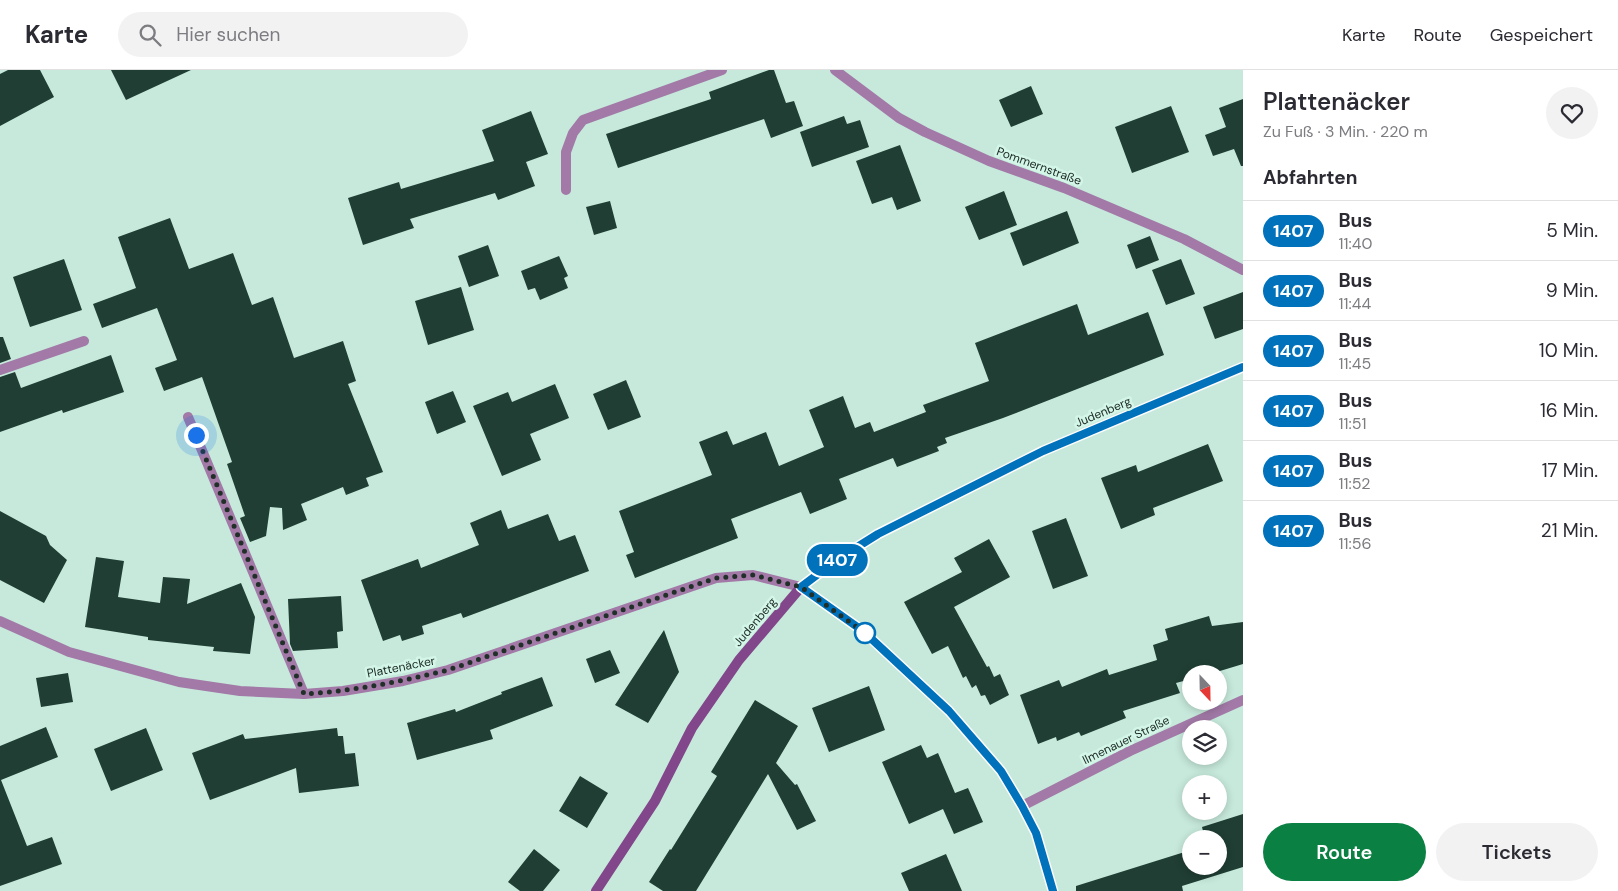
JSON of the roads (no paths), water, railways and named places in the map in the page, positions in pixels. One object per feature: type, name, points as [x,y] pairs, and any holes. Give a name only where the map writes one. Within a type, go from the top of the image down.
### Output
[{"type":"street","points":[[566,190],[566,152],[572,133],[583,120],[722,70]]},
{"type":"street","name":"Pommernstraße","points":[[835,70],[899,118],[925,132],[989,161],[1064,188],[1184,239],[1243,270]]},
{"type":"street","points":[[0,370],[84,340]]},
{"type":"street","name":"Judenberg","points":[[596,891],[655,802],[698,721],[739,660],[801,587],[838,559],[878,534],[1043,451],[1243,367]]},
{"type":"street","points":[[188,417],[304,694]]},
{"type":"street","name":"Plattenäcker","points":[[0,621],[69,652],[179,682],[240,691],[304,694],[343,691],[403,681],[448,670],[716,578],[753,575],[801,587]]},
{"type":"street","points":[[801,587],[863,631],[949,711],[1001,771],[1036,833],[1054,891]]},
{"type":"street","name":"Ilmenauer Straße","points":[[1022,806],[1130,751],[1243,700]]}]
